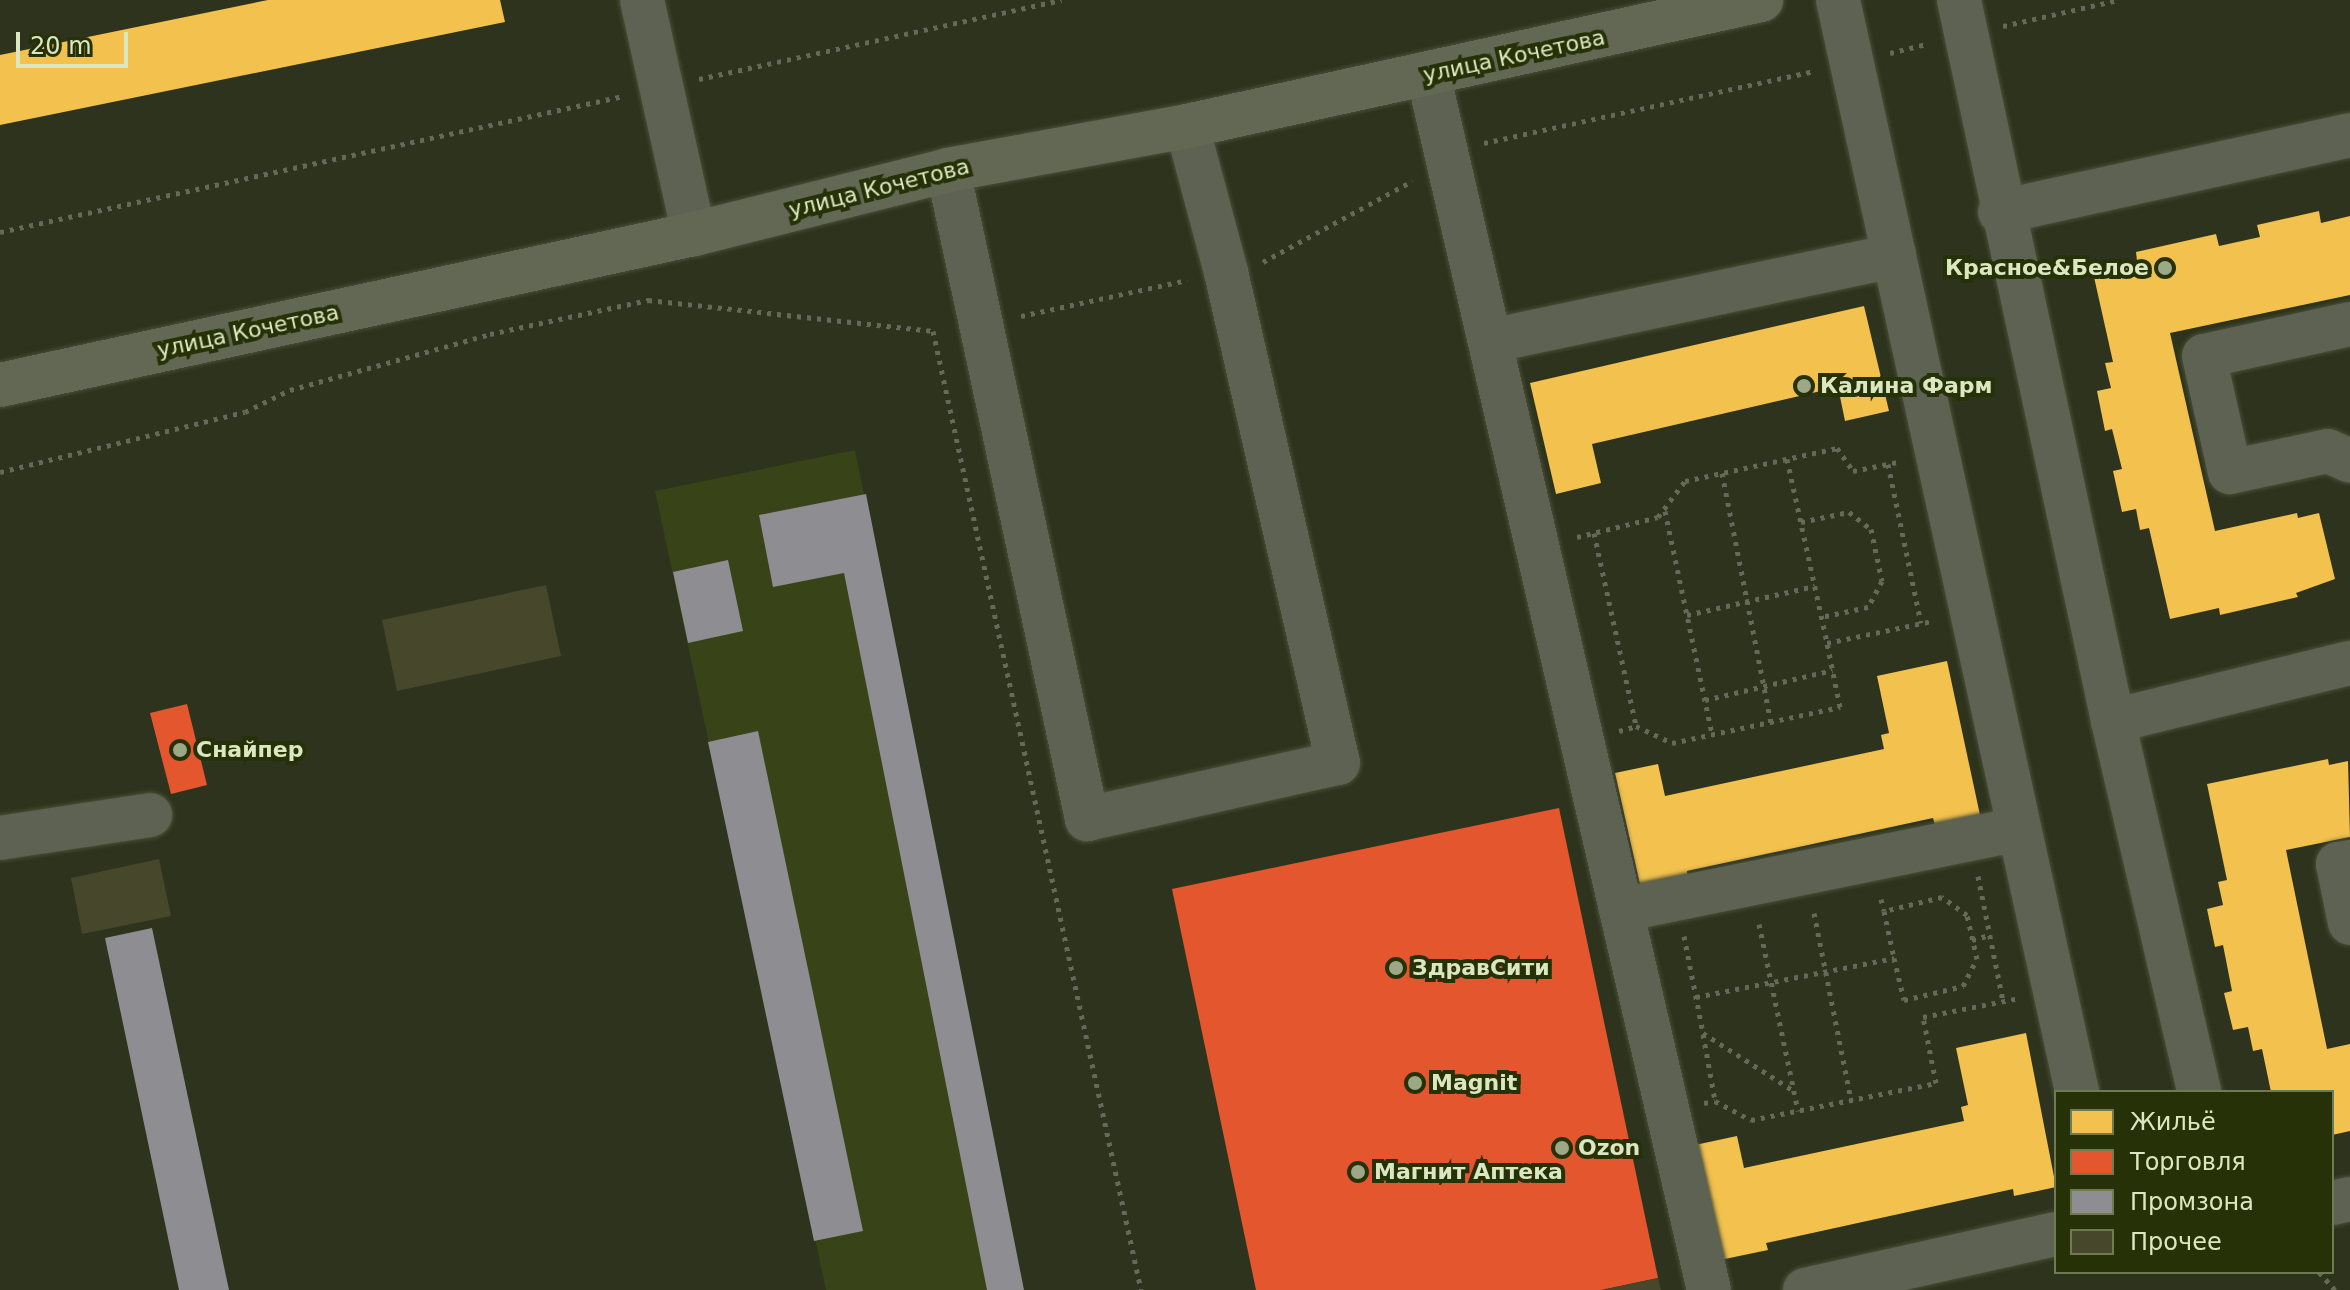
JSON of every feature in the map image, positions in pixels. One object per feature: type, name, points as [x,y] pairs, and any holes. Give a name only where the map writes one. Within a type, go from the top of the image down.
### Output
[{"type":"main road","name":"улица Кочетова","points":[[0,385],[694,234],[948,170],[1187,126],[1761,0]]},
{"type":"lane","points":[[642,0],[659,88],[694,234]]},
{"type":"lane","points":[[1838,0],[2077,1090]]},
{"type":"lane","points":[[1964,17],[2000,212],[2199,1090]]},
{"type":"lane","points":[[1428,74],[1709,1290]]},
{"type":"lane","points":[[948,170],[1087,819],[1338,763],[1226,272],[1187,126]]},
{"type":"lane","points":[[2000,212],[2350,135]]},
{"type":"lane","points":[[1490,341],[1894,256]]},
{"type":"lane","points":[[2350,324],[2204,356],[2230,472],[2328,451],[2350,461]]},
{"type":"lane","points":[[2113,721],[2350,663]]},
{"type":"lane","points":[[0,838],[150,815]]},
{"type":"lane","points":[[1621,910],[2019,829]]},
{"type":"lane","points":[[2350,862],[2338,864],[2350,923]]},
{"type":"lane","points":[[1805,1290],[2054,1234]]},
{"type":"path","points":[[0,232],[1061,0]]},
{"type":"path","points":[[0,472],[245,412],[290,390],[490,334],[648,300],[933,331],[981,324],[1226,272],[1273,259],[1480,144],[1851,62],[1964,17],[2118,0]]},
{"type":"path","points":[[933,331],[1141,1290]]},
{"type":"path","points":[[1537,547],[1658,517],[1685,481],[1837,448],[1853,471],[1938,454]]},
{"type":"path","points":[[1582,739],[1636,726],[1672,743],[1840,707],[1787,459]]},
{"type":"path","points":[[1888,464],[1921,623]]},
{"type":"path","points":[[1722,473],[1771,722]]},
{"type":"path","points":[[1664,510],[1712,734]]},
{"type":"path","points":[[1801,522],[1849,512],[1871,529],[1880,568],[1882,581],[1868,607],[1821,617]]},
{"type":"path","points":[[1594,533],[1636,726]]},
{"type":"path","points":[[1687,615],[1815,586]]},
{"type":"path","points":[[1827,643],[1972,613]]},
{"type":"path","points":[[1705,700],[1833,670]]},
{"type":"path","points":[[1971,839],[2003,1001]]},
{"type":"path","points":[[1873,859],[1884,911],[1894,958],[1904,1000],[1963,986],[1977,959],[1967,915],[1942,897],[1884,911]]},
{"type":"path","points":[[1806,872],[1851,1100]]},
{"type":"path","points":[[1750,884],[1798,1111]]},
{"type":"path","points":[[1677,899],[1715,1101]]},
{"type":"path","points":[[1972,940],[1990,935]]},
{"type":"path","points":[[1696,997],[1894,958]]},
{"type":"path","points":[[1668,1111],[1715,1101],[1751,1120],[1936,1083],[1923,1017],[2055,990]]},
{"type":"path","points":[[1703,1033],[1794,1091]]},
{"type":"path","points":[[2321,1274],[2335,1290]]},
{"type":"shaded area","points":[[855,450],[1024,1290],[826,1290],[655,491]]},
{"type":"building: Жильё","points":[[268,0],[500,0],[505,22],[0,125],[0,55]]},
{"type":"building: Жильё","points":[[2319,211],[2321,223],[2350,216],[2350,295],[2170,333],[2215,531],[2297,513],[2298,518],[2319,513],[2335,579],[2296,593],[2298,597],[2220,615],[2219,608],[2170,619],[2149,528],[2140,530],[2136,509],[2122,512],[2113,471],[2122,469],[2112,429],[2105,431],[2097,391],[2111,388],[2105,363],[2113,362],[2094,277],[2137,261],[2136,252],[2216,234],[2219,246],[2260,237],[2257,225]]},
{"type":"building: Жильё","points":[[1864,306],[1889,411],[1845,421],[1838,387],[1592,444],[1601,483],[1556,494],[1530,383]]},
{"type":"building: Жильё","points":[[1947,661],[1980,815],[1935,825],[1933,818],[1687,871],[1688,878],[1641,889],[1615,773],[1658,764],[1665,796],[1884,749],[1881,735],[1889,733],[1877,676]]},
{"type":"building: Жильё","points":[[2328,759],[2329,765],[2348,761],[2350,837],[2286,850],[2327,1049],[2350,1044],[2350,1131],[2334,1135],[2334,1090],[2271,1090],[2262,1049],[2253,1051],[2248,1027],[2233,1030],[2224,993],[2232,991],[2223,945],[2215,947],[2207,909],[2223,905],[2218,882],[2227,880],[2207,784]]},
{"type":"building: Жильё","points":[[2026,1033],[2054,1187],[2014,1196],[2013,1189],[1766,1243],[1768,1250],[1720,1260],[1695,1145],[1737,1136],[1744,1168],[1964,1121],[1961,1107],[1968,1105],[1956,1048]]},
{"type":"building: Торговля","points":[[187,704],[207,785],[171,794],[150,713]]},
{"type":"building: Торговля","name":"Magnit","points":[[1559,808],[1658,1278],[1601,1290],[1256,1290],[1172,889]]},
{"type":"building: Промзона","points":[[866,494],[1024,1290],[987,1290],[844,573],[773,587],[759,515]]},
{"type":"building: Промзона","points":[[728,560],[743,631],[688,643],[673,572]]},
{"type":"building: Промзона","points":[[758,731],[863,1231],[814,1241],[708,742]]},
{"type":"building: Промзона","points":[[152,928],[229,1290],[179,1290],[105,938]]},
{"type":"building: Прочее","points":[[546,585],[561,656],[397,691],[382,620]]},
{"type":"building: Прочее","points":[[159,859],[171,916],[82,934],[71,878]]},
{"type":"building: Прочее","points":[[1658,1278],[1661,1290],[1607,1290],[1607,1289]]},
{"type":"place","name":"Красное&Белое","points":[[2165,268]]},
{"type":"place","name":"Калина Фарм","points":[[1804,386]]},
{"type":"place","name":"Снайпер","points":[[180,750]]},
{"type":"place","name":"ЗдравСити","points":[[1396,968]]},
{"type":"place","name":"Magnit","points":[[1415,1083]]},
{"type":"place","name":"Ozon","points":[[1562,1148]]},
{"type":"place","name":"Магнит Аптека","points":[[1358,1172]]}]
